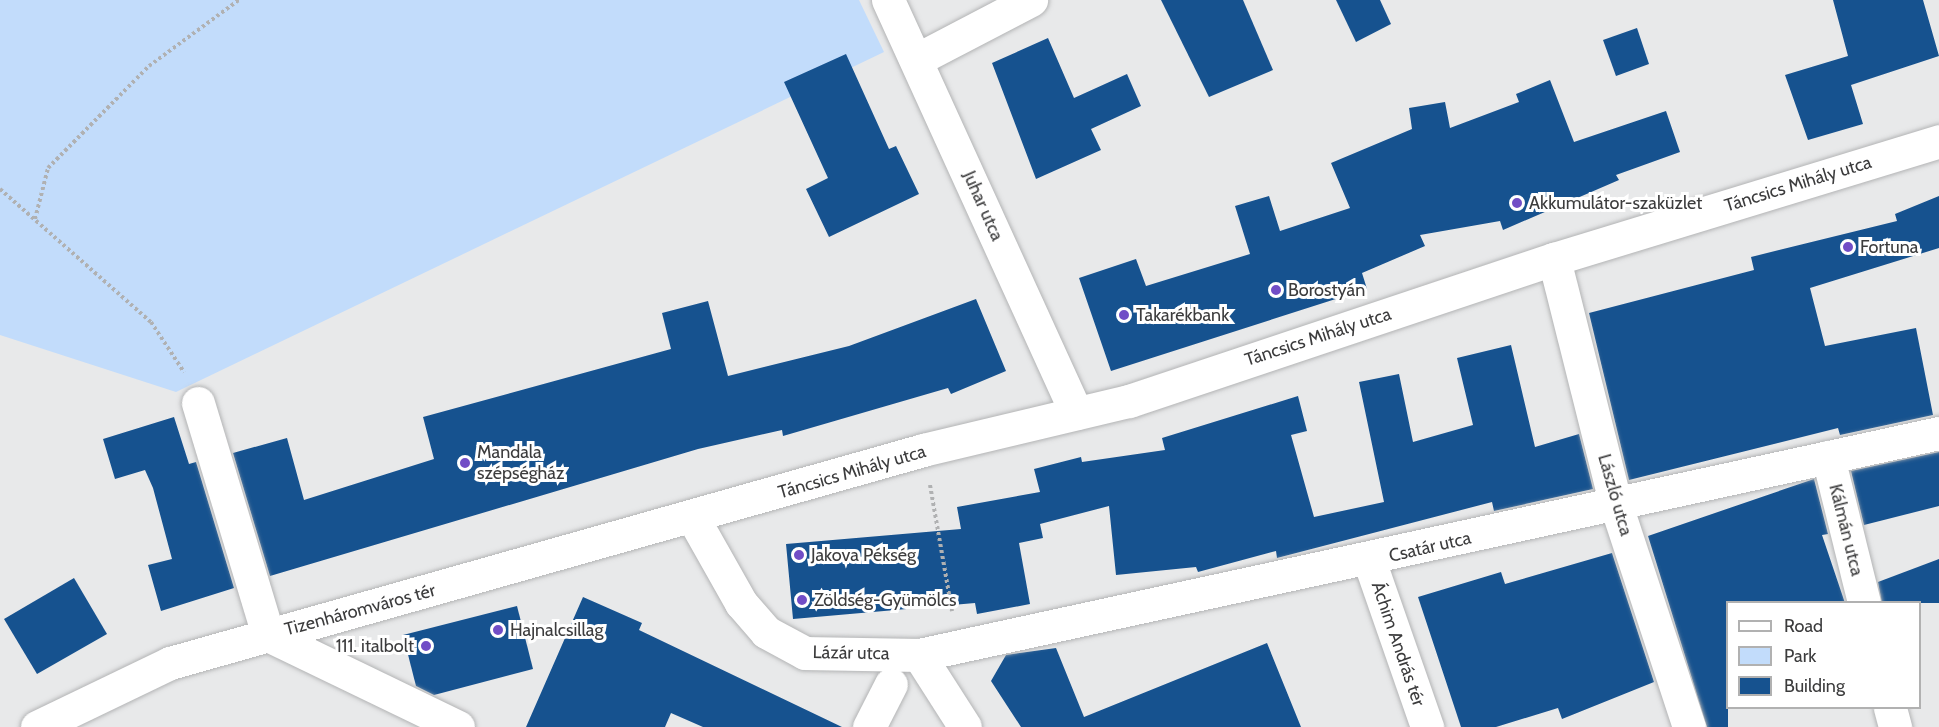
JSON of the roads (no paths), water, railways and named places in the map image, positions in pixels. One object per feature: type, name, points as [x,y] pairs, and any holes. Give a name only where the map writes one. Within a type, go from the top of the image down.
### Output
[{"type":"street","name":"Juhar utca","points":[[888,0],[1076,413]]},
{"type":"street","points":[[916,60],[1031,0]]},
{"type":"street","name":"Táncsics Mihály utca","points":[[693,518],[923,450],[1129,401],[1554,259],[1939,141]]},
{"type":"street","name":"László utca","points":[[1554,259],[1616,505],[1689,727]]},
{"type":"street","points":[[198,402],[268,635],[458,727]]},
{"type":"street","name":"Csatár utca","points":[[919,655],[1369,560],[1939,434]]},
{"type":"street","name":"Kálmán utca","points":[[1828,457],[1864,601]]},
{"type":"street","name":"Tizenháromváros tér","points":[[37,727],[170,663],[693,518]]},
{"type":"street","name":"Lázár utca","points":[[693,518],[741,603],[766,632],[805,653],[919,655]]},
{"type":"street","name":"Áchim András tér","points":[[1369,560],[1426,727]]},
{"type":"street","points":[[919,655],[964,727]]},
{"type":"street","points":[[869,727],[891,684]]},
{"type":"street","points":[[1890,709],[1895,727]]},
{"type":"place","name":"Akkumulátor-szaküzlet","points":[[1517,203]]},
{"type":"place","name":"Fortuna","points":[[1848,247]]},
{"type":"place","name":"Borostyán","points":[[1276,290]]},
{"type":"place","name":"Takarékbank","points":[[1124,315]]},
{"type":"place","name":"Mandala szépségház","points":[[465,463]]},
{"type":"place","name":"Jakova Pékség","points":[[799,555]]},
{"type":"place","name":"Zöldség-Gyümölcs","points":[[802,600]]},
{"type":"place","name":"Hajnalcsillag","points":[[498,630]]},
{"type":"place","name":"111. italbolt","points":[[426,646]]}]
